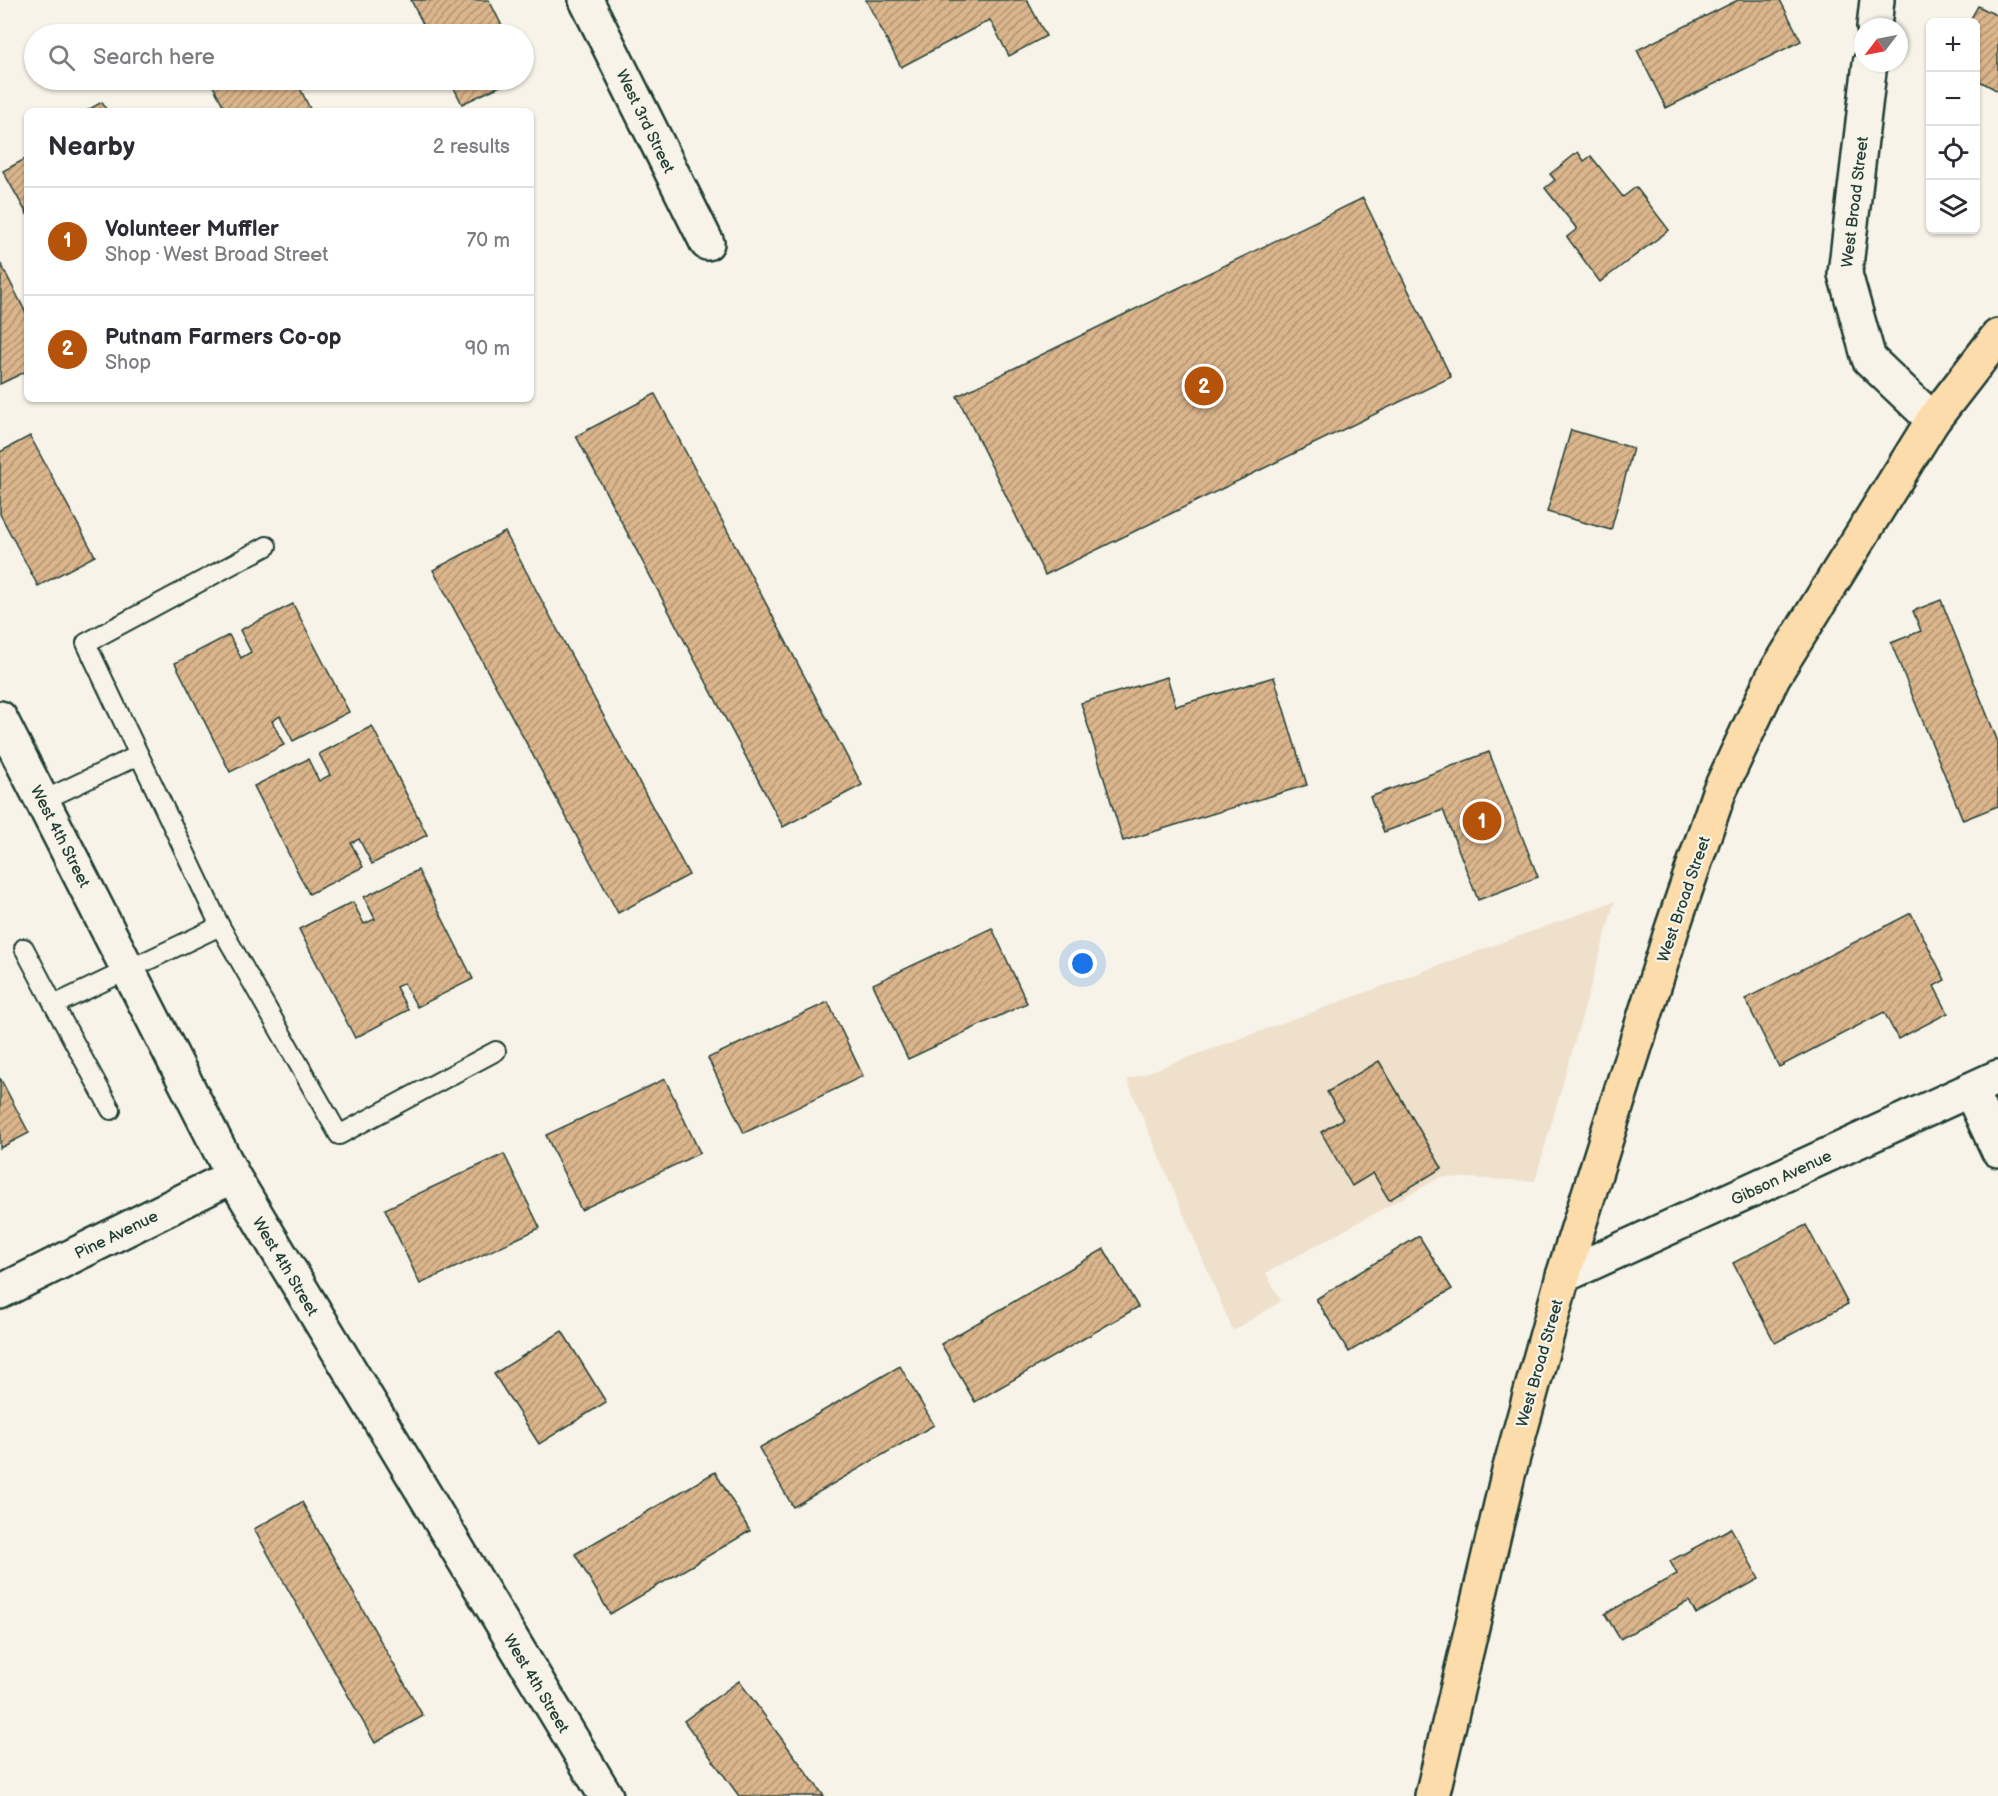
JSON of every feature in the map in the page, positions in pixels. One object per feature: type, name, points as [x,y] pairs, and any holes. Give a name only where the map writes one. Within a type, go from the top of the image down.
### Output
[{"type":"main road","points":[[1933,420],[1998,336]]},
{"type":"main road","name":"West Broad Street","points":[[1432,1796],[1508,1475],[1563,1276],[1672,929],[1719,792],[1773,677],[1933,420]]},
{"type":"street","name":"West 3rd Street","points":[[586,0],[706,243]]},
{"type":"street","points":[[1875,18],[1877,0]]},
{"type":"street","name":"West Broad Street","points":[[1869,72],[1845,274],[1869,359],[1933,420]]},
{"type":"street","name":"West 4th Street","points":[[0,718],[44,800],[233,1176],[606,1796]]},
{"type":"street","points":[[1984,1083],[1998,1149]]},
{"type":"street","name":"Gibson Avenue","points":[[1563,1276],[1984,1083]]},
{"type":"street","name":"Pine Avenue","points":[[0,1292],[233,1176]]},
{"type":"lane","points":[[267,546],[86,642],[220,926],[339,1135],[496,1051]]},
{"type":"lane","points":[[44,800],[139,754]]},
{"type":"lane","points":[[54,1005],[220,926]]},
{"type":"lane","points":[[24,948],[111,1110]]},
{"type":"shaded area","points":[[1615,901],[1535,1181],[1441,1177],[1266,1273],[1281,1301],[1233,1331],[1127,1080]]},
{"type":"building","points":[[411,0],[489,0],[501,24],[423,24]]},
{"type":"building","points":[[866,0],[1027,0],[1046,36],[1009,56],[990,20],[901,67]]},
{"type":"building","points":[[1738,0],[1780,0],[1801,41],[1666,108],[1637,50]]},
{"type":"building","points":[[1978,6],[1998,16],[1998,91],[1980,81],[1980,18],[1971,18]]},
{"type":"building","points":[[215,90],[301,90],[310,108],[224,108]]},
{"type":"building","points":[[455,90],[492,90],[462,104]]},
{"type":"building","points":[[102,102],[105,108],[91,108]]},
{"type":"building","points":[[1578,152],[1584,161],[1591,156],[1623,197],[1636,187],[1669,230],[1600,282],[1567,237],[1577,229],[1545,188],[1555,180],[1550,174]]},
{"type":"building","points":[[24,160],[24,209],[3,171]]},
{"type":"building","points":[[1363,198],[1451,377],[1045,575],[957,396]]},
{"type":"building","points":[[1,264],[24,309],[24,372],[0,384]]},
{"type":"building","points":[[655,394],[862,785],[783,827],[576,436]]},
{"type":"building","points":[[1571,430],[1633,448],[1611,530],[1547,512]]},
{"type":"building","points":[[30,436],[95,556],[38,586],[0,514],[0,452]]},
{"type":"building","points":[[505,532],[689,875],[618,913],[433,570]]},
{"type":"building","points":[[1941,600],[1998,742],[1998,806],[1963,820],[1891,643],[1921,631],[1913,611]]},
{"type":"building","points":[[293,604],[349,712],[293,741],[280,716],[272,721],[284,745],[230,772],[175,663],[229,635],[241,658],[251,652],[240,630]]},
{"type":"building","points":[[1167,677],[1176,706],[1274,677],[1307,785],[1123,841],[1081,703]]},
{"type":"building","points":[[372,726],[427,835],[372,864],[359,839],[351,843],[363,867],[309,894],[254,786],[308,759],[319,781],[330,775],[319,754]]},
{"type":"building","points":[[1489,752],[1538,877],[1478,900],[1443,810],[1384,832],[1370,797]]},
{"type":"building","points":[[418,870],[473,979],[417,1007],[404,983],[396,987],[408,1010],[355,1038],[299,929],[353,902],[364,924],[375,919],[364,897]]},
{"type":"building","points":[[1911,913],[1945,980],[1934,986],[1948,1013],[1898,1039],[1884,1012],[1779,1067],[1745,999]]},
{"type":"building","points":[[992,928],[1027,1003],[908,1059],[873,984]]},
{"type":"building","points":[[828,1002],[863,1076],[744,1133],[708,1058]]},
{"type":"building","points":[[1379,1061],[1442,1168],[1389,1200],[1373,1173],[1352,1186],[1321,1132],[1343,1119],[1327,1092]]},
{"type":"building","points":[[0,1078],[29,1133],[0,1148]]},
{"type":"building","points":[[665,1079],[700,1153],[581,1210],[546,1135]]},
{"type":"building","points":[[504,1154],[540,1228],[420,1284],[385,1209]]},
{"type":"building","points":[[1806,1225],[1848,1304],[1775,1343],[1733,1263]]},
{"type":"building","points":[[1419,1236],[1452,1289],[1349,1352],[1316,1299]]},
{"type":"building","points":[[1104,1249],[1138,1307],[975,1402],[941,1344]]},
{"type":"building","points":[[562,1331],[606,1402],[539,1444],[494,1374]]},
{"type":"building","points":[[900,1366],[934,1425],[793,1507],[759,1448]]},
{"type":"building","points":[[715,1472],[750,1531],[610,1614],[575,1554]]},
{"type":"building","points":[[302,1502],[423,1716],[375,1743],[254,1529]]},
{"type":"building","points":[[1731,1528],[1759,1579],[1696,1614],[1689,1601],[1620,1639],[1605,1614],[1677,1574],[1670,1561]]},
{"type":"building","points":[[739,1681],[824,1796],[739,1796],[684,1721]]},
{"type":"place","name":"Putnam Farmers Co-op","points":[[1204,386]]},
{"type":"place","name":"Volunteer Muffler","points":[[1482,821]]}]
